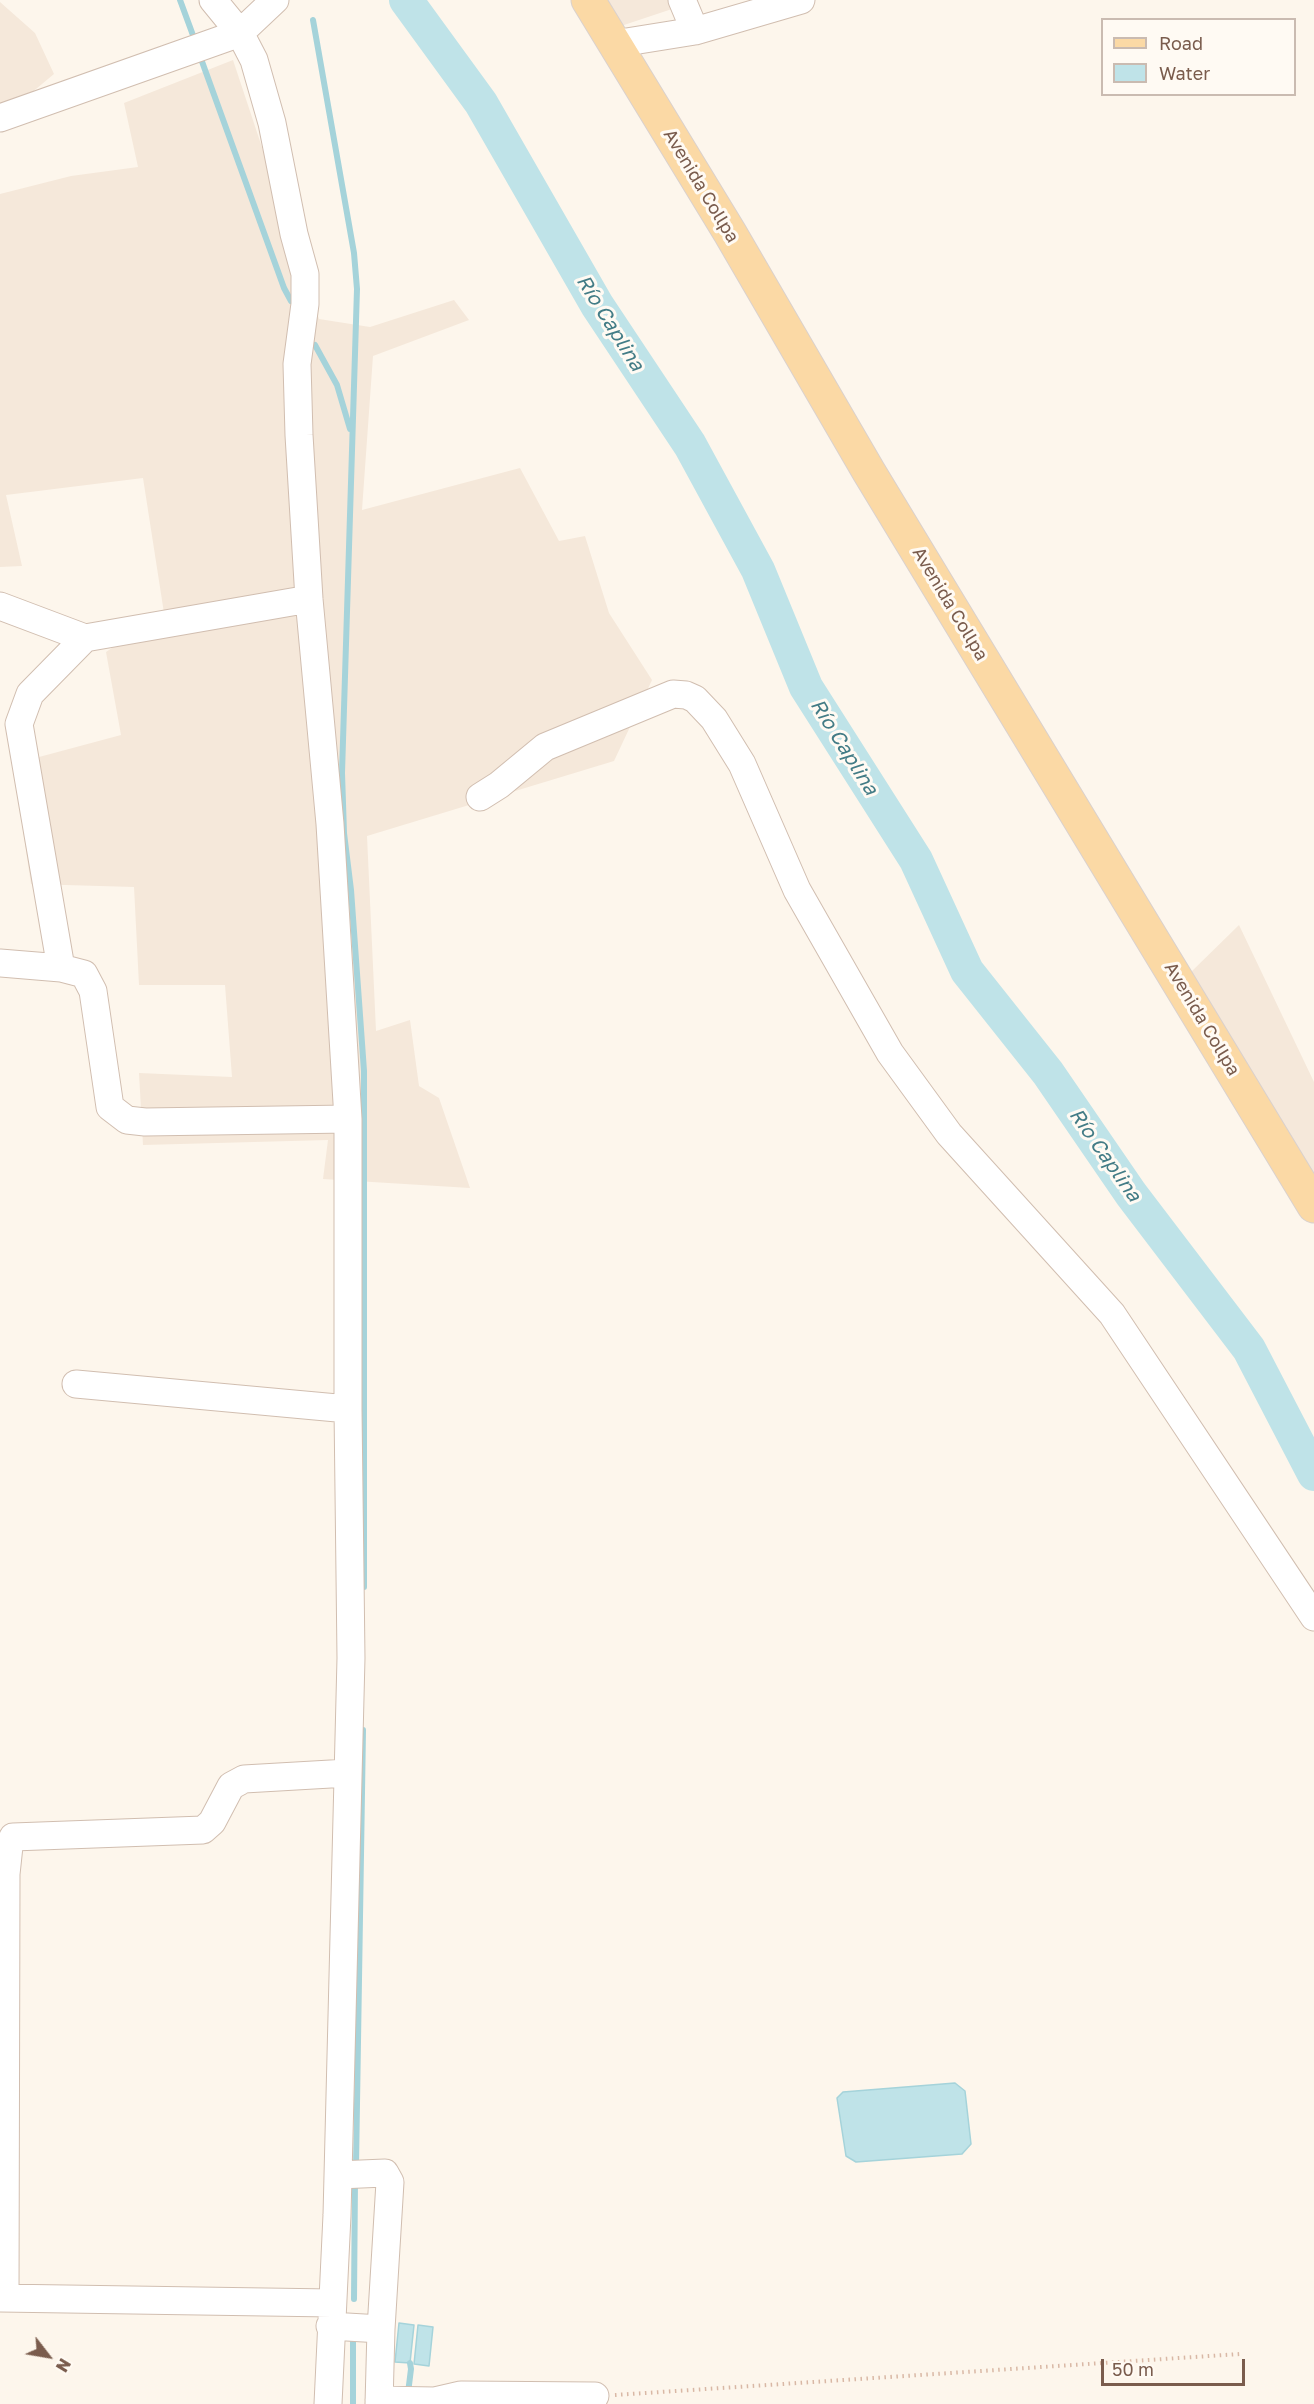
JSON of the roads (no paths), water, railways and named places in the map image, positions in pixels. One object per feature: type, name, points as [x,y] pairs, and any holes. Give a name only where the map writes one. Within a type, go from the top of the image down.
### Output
[{"type":"main road","name":"Avenida Collpa","points":[[588,0],[730,232],[869,472],[1314,1206]]},
{"type":"street","points":[[213,0],[240,33],[254,60],[272,123],[294,234],[305,274],[305,304],[297,364],[299,435],[309,599],[330,824],[348,1119],[351,1658],[348,1773],[353,2174],[331,2315],[328,2404]]},
{"type":"street","points":[[0,118],[240,33],[275,0]]},
{"type":"street","points":[[682,0],[695,31]]},
{"type":"street","points":[[614,44],[695,31],[801,0]]},
{"type":"street","points":[[0,606],[85,638],[309,599]]},
{"type":"street","points":[[61,968],[19,724],[30,694],[85,638]]},
{"type":"street","points":[[480,797],[499,785],[546,747],[673,694],[686,694],[695,699],[714,719],[742,764],[797,890],[890,1053],[949,1134],[1112,1314],[1314,1617]]},
{"type":"street","points":[[0,963],[61,968],[84,974],[93,991],[110,1107],[127,1120],[145,1122],[348,1119]]},
{"type":"street","points":[[76,1384],[348,1409]]},
{"type":"street","points":[[348,1773],[244,1779],[231,1786],[212,1822],[203,1830],[14,1837],[9,1846],[6,1874],[3,2298],[331,2315],[381,2329]]},
{"type":"street","points":[[353,2174],[385,2173],[390,2182],[381,2329],[383,2402],[435,2401],[460,2395],[595,2396]]},
{"type":"water","points":[[955,2083],[965,2091],[971,2144],[962,2154],[856,2162],[846,2156],[837,2098],[843,2092]]},
{"type":"water","points":[[399,2323],[414,2325],[410,2363],[395,2362]]},
{"type":"water","points":[[418,2325],[433,2327],[429,2366],[414,2364]]},
{"type":"waterway","points":[[180,0],[194,38]]},
{"type":"waterway","name":"Río Caplina","points":[[406,0],[481,103],[597,305],[690,445],[758,570],[806,687],[916,860],[967,971],[1048,1073],[1131,1194],[1249,1349],[1314,1474]]},
{"type":"waterway","points":[[313,20],[354,253],[357,289],[342,773],[344,833],[351,890],[364,1071],[364,1587]]},
{"type":"waterway","points":[[200,56],[284,288],[291,301]]},
{"type":"waterway","points":[[315,345],[337,385],[350,429]]},
{"type":"waterway","points":[[356,2166],[363,1730]]},
{"type":"waterway","points":[[354,2299],[355,2180]]},
{"type":"waterway","points":[[353,2337],[353,2404]]},
{"type":"waterway","points":[[408,2393],[410,2363]]}]
